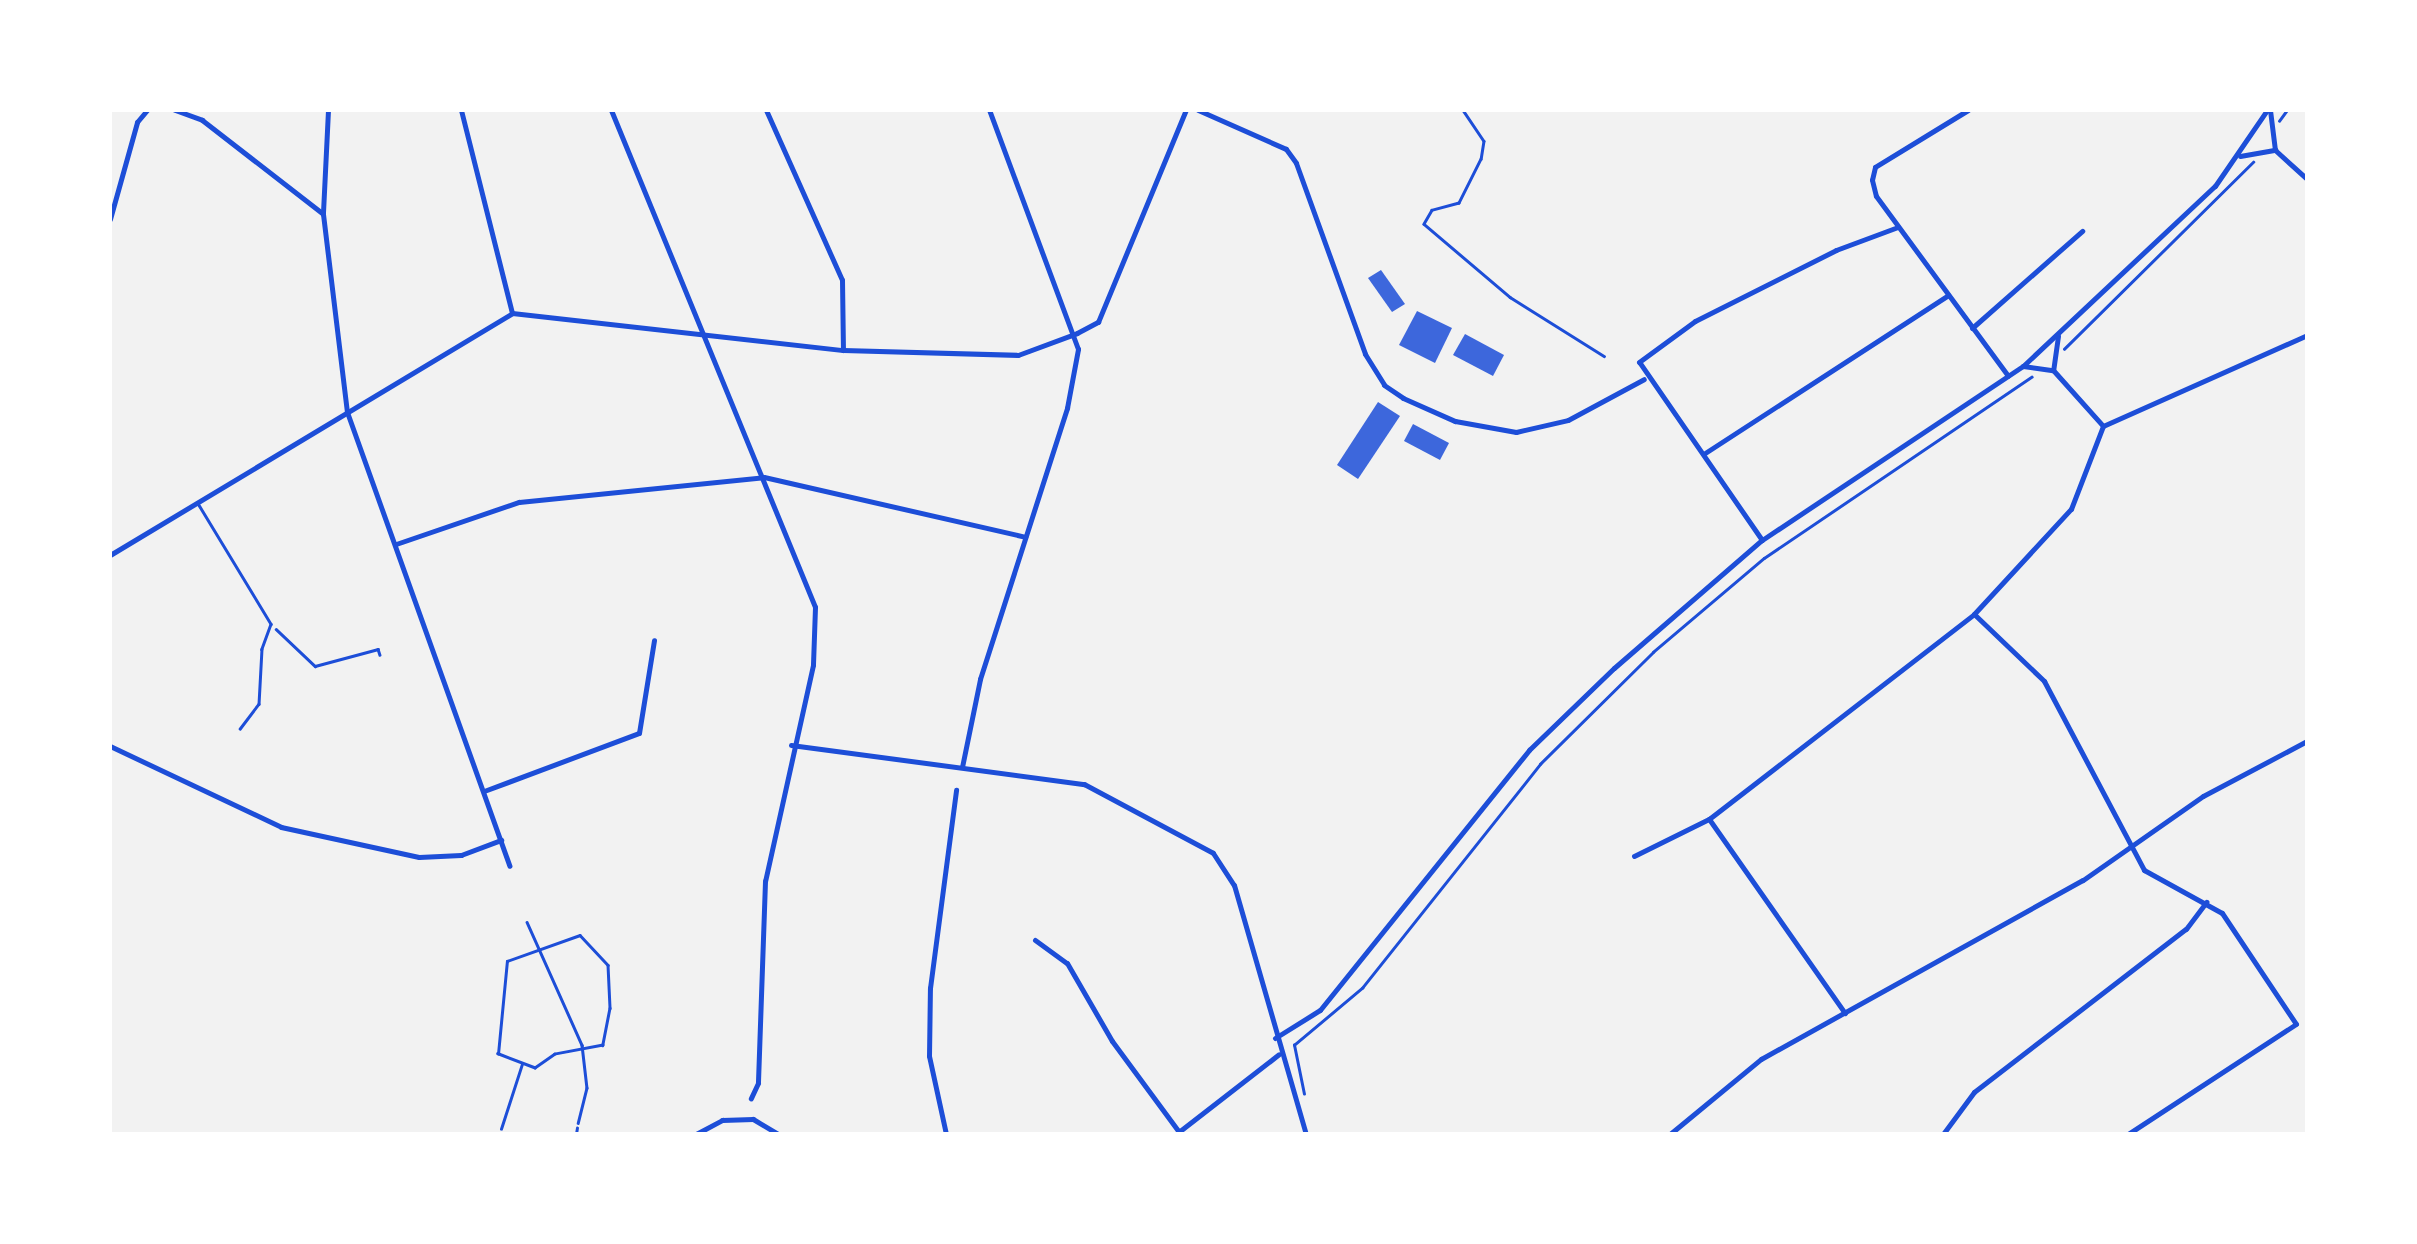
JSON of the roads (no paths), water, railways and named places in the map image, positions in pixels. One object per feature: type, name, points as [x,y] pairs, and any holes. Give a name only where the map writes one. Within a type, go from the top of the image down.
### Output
[{"type":"street","points":[[110,219],[137,122],[147,110]]},
{"type":"street","points":[[175,110],[202,120],[323,214]]},
{"type":"street","points":[[328,110],[323,214],[347,412],[510,866]]},
{"type":"street","points":[[460,110],[512,313]]},
{"type":"street","points":[[611,110],[815,607],[813,665],[791,745],[765,881],[758,1082],[751,1098]]},
{"type":"street","points":[[766,110],[842,280],[843,350]]},
{"type":"street","points":[[962,766],[980,679],[1067,408],[1077,333],[990,110]]},
{"type":"street","points":[[110,555],[512,313],[843,350],[1018,356],[1077,333],[1098,322],[1186,110]]},
{"type":"street","points":[[1198,110],[1286,149],[1296,163],[1360,342],[1384,385],[1403,398],[1454,420],[1516,432],[1568,420],[1644,379]]},
{"type":"street","points":[[1968,110],[1875,167],[1872,180],[1898,227],[2008,377]]},
{"type":"street","points":[[2268,110],[2275,150],[2307,179]]},
{"type":"street","points":[[1275,1038],[1320,1010],[1529,750],[1762,540],[2023,366],[2238,157],[2268,110]]},
{"type":"street","points":[[2238,157],[2275,150]]},
{"type":"street","points":[[1762,540],[1705,453],[1644,379],[1639,362],[1695,321],[1836,250],[1898,227]]},
{"type":"street","points":[[1972,328],[2082,231]]},
{"type":"street","points":[[1705,453],[1948,295]]},
{"type":"street","points":[[2053,370],[2058,334]]},
{"type":"street","points":[[1634,856],[1709,819],[1974,614],[2070,510],[2103,426],[2307,334]]},
{"type":"street","points":[[2023,366],[2053,370],[2103,426]]},
{"type":"street","points":[[396,544],[519,502],[764,477],[1025,537]]},
{"type":"street","points":[[1974,614],[2044,681],[2128,851],[2144,870],[2222,913],[2296,1024],[2128,1134]]},
{"type":"street","points":[[484,790],[639,733],[654,640]]},
{"type":"street","points":[[1670,1134],[1761,1059],[2128,851],[2203,796],[2307,741]]},
{"type":"street","points":[[791,745],[1084,784],[1213,853],[1234,885],[1279,1054],[1306,1134]]},
{"type":"street","points":[[110,746],[281,827],[419,857],[462,856],[500,840]]},
{"type":"street","points":[[946,1134],[929,1056],[930,1005],[956,790]]},
{"type":"street","points":[[1709,819],[1845,1014]]},
{"type":"street","points":[[1943,1134],[1974,1092],[2186,929],[2206,902]]},
{"type":"street","points":[[1035,940],[1067,964],[1112,1041],[1178,1133],[1279,1054]]},
{"type":"street","points":[[696,1134],[722,1120],[753,1119],[778,1134]]},
{"type":"street","points":[[484,1134],[500,1129],[519,1134]]},
{"type":"lane","points":[[198,504],[271,624],[262,649],[259,704],[240,729]]},
{"type":"lane","points":[[500,1129],[522,1064]]},
{"type":"lane","points":[[576,1134],[577,1128]]}]
